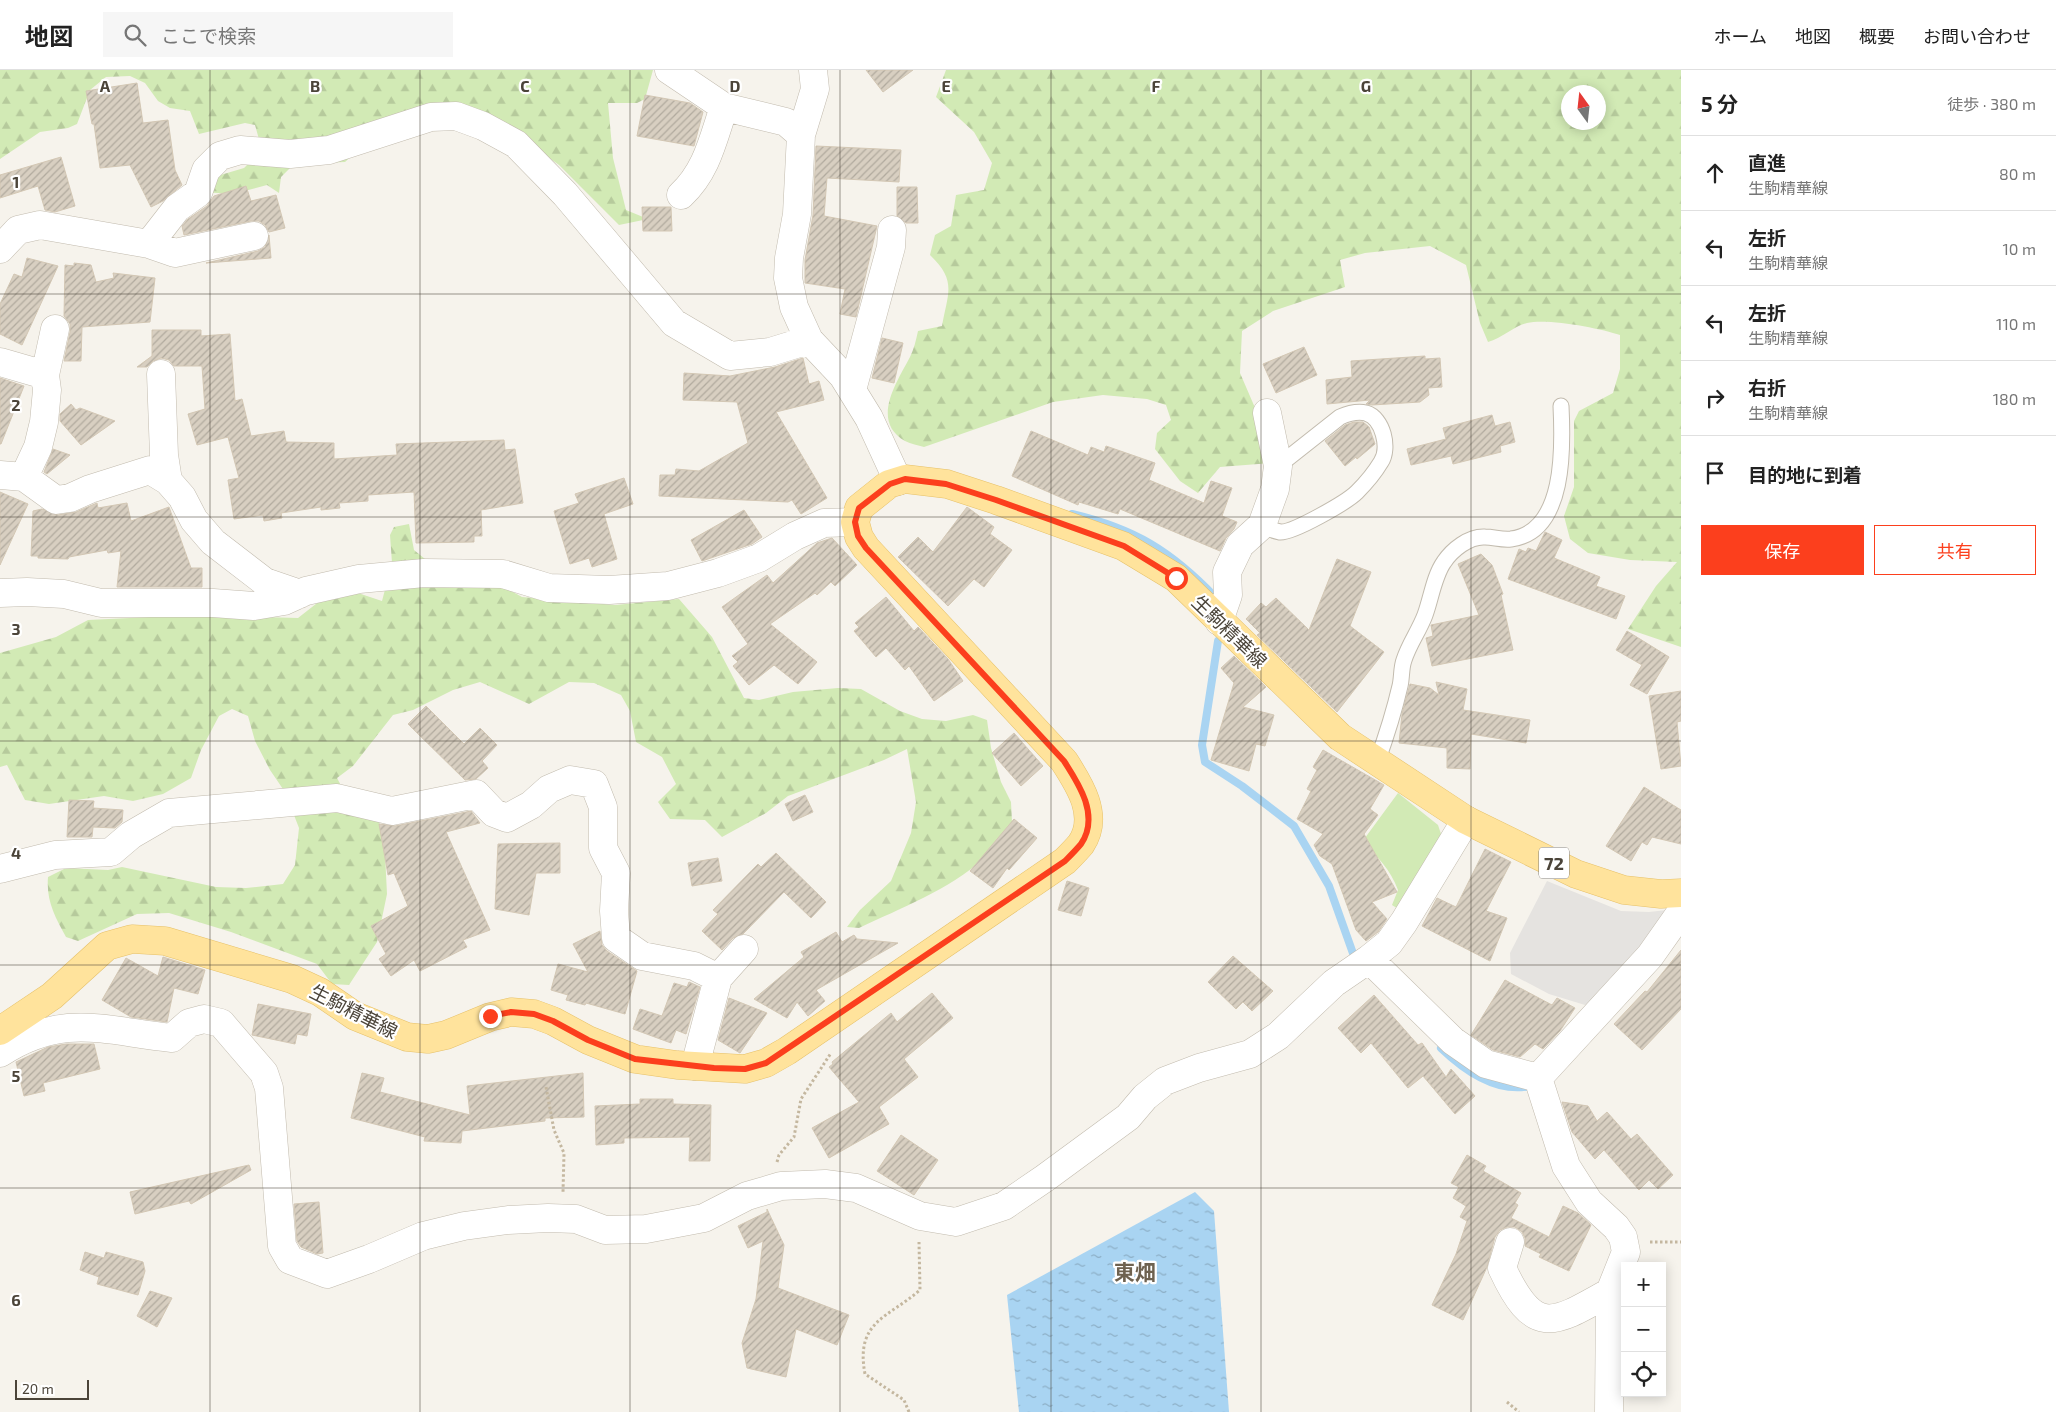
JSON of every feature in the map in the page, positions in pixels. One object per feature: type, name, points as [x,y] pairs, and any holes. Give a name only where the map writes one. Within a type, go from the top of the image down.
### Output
[{"type":"main road","name":"生駒精華線","points":[[898,481],[905,479],[946,484],[1124,546],[1176,578],[1340,737],[1437,799],[1466,820],[1576,874],[1624,890],[1661,894],[1681,893]]},
{"type":"main road","points":[[855,522],[859,508],[870,498],[898,481]]},
{"type":"main road","name":"生駒精華線","points":[[0,1031],[52,996],[107,946],[132,939],[164,941],[292,979],[320,992],[355,1016],[407,1037],[428,1039],[446,1034],[490,1016],[511,1012],[534,1014],[553,1021],[588,1040],[635,1059],[695,1066],[745,1069],[766,1063],[787,1051],[1065,861],[1082,842],[1085,834],[1088,802],[1064,761],[866,548],[858,536],[855,522]]},
{"type":"street","points":[[668,70],[724,107],[786,122],[801,135]]},
{"type":"street","points":[[813,70],[815,89],[801,135],[797,214],[788,258],[788,278],[794,307],[809,340],[842,376],[852,390],[869,418],[898,481]]},
{"type":"street","points":[[681,194],[694,182],[705,164],[724,107]]},
{"type":"street","points":[[149,244],[178,208],[198,193],[206,170],[220,156],[240,150],[290,154],[329,150],[431,117],[456,116],[483,126],[516,144],[565,194],[674,323],[730,356],[770,352],[809,340]]},
{"type":"street","points":[[0,249],[18,230],[40,225],[149,244],[175,253],[254,236]]},
{"type":"street","points":[[852,390],[891,247],[892,230]]},
{"type":"street","points":[[55,329],[45,375],[47,390],[44,422],[38,447],[12,476],[56,500],[70,498],[90,489],[150,470],[168,481],[182,497],[194,520],[213,542],[265,582],[300,594]]},
{"type":"street","points":[[0,362],[45,375]]},
{"type":"street","points":[[161,374],[164,455],[168,481]]},
{"type":"street","points":[[1219,621],[1228,595],[1227,572],[1240,545],[1262,525],[1275,489],[1278,466],[1267,413]]},
{"type":"street","points":[[0,593],[64,594],[101,603],[213,603],[254,606],[284,601],[300,594],[359,579],[424,573],[503,574],[549,588],[609,590],[668,586],[718,573],[759,558],[795,536],[824,522],[855,522]]},
{"type":"street","points":[[0,869],[55,855],[111,852],[131,836],[169,813],[337,798],[392,811],[476,794],[494,813],[507,818],[531,805],[549,789],[570,780],[594,784],[602,807],[603,848],[616,873],[614,911],[616,938],[642,956],[694,966],[718,978]]},
{"type":"street","points":[[0,1053],[30,1036],[74,1026],[100,1027],[172,1038],[190,1023],[204,1019],[221,1024],[264,1073],[269,1088],[282,1246],[290,1260],[327,1274],[369,1259],[423,1236],[464,1226],[508,1220],[576,1219],[605,1230],[646,1229],[704,1218],[747,1196],[781,1186],[825,1184],[856,1188],[920,1216],[956,1222],[1004,1206],[1088,1148],[1128,1116],[1145,1097],[1165,1081],[1199,1068],[1250,1054],[1278,1036],[1334,983],[1389,943],[1404,922],[1466,820]]},
{"type":"street","points":[[1538,1078],[1650,956],[1681,912]]},
{"type":"street","points":[[695,1066],[718,978],[744,949]]},
{"type":"street","points":[[1369,959],[1452,1042],[1486,1064],[1538,1078]]},
{"type":"street","points":[[1538,1078],[1566,1166],[1589,1202],[1616,1226],[1623,1237],[1626,1252],[1610,1292],[1609,1412]]},
{"type":"street","points":[[1510,1242],[1502,1268],[1515,1295],[1535,1316],[1551,1320],[1570,1315],[1610,1292]]},
{"type":"lane","points":[[1377,762],[1391,720],[1404,660],[1421,627],[1443,562],[1457,547],[1470,540],[1484,536],[1495,539],[1512,539],[1529,534],[1539,524],[1552,501],[1562,470],[1562,406]]},
{"type":"lane","points":[[1262,525],[1281,532],[1296,528],[1356,493],[1382,461],[1385,442],[1382,429],[1374,418],[1365,413],[1349,413],[1340,417],[1278,466]]},
{"type":"path","points":[[781,1186],[775,1168],[779,1155],[794,1137],[801,1099],[836,1045]]},
{"type":"path","points":[[546,1087],[554,1130],[564,1153],[562,1190],[576,1219]]},
{"type":"path","points":[[909,1412],[904,1400],[865,1374],[862,1357],[867,1336],[874,1323],[906,1303],[920,1290],[920,1216]]},
{"type":"path","points":[[1507,1402],[1519,1412]]},
{"type":"green space","points":[[0,70],[653,70],[645,99],[637,103],[608,103],[613,158],[626,210],[648,219],[619,225],[559,165],[506,126],[458,109],[356,127],[359,149],[345,162],[294,164],[281,177],[279,193],[267,185],[233,194],[201,192],[207,179],[244,168],[262,150],[255,125],[245,123],[199,134],[190,111],[170,108],[158,101],[145,83],[130,76],[106,77],[90,90],[77,124],[68,128],[40,132],[0,159]]},
{"type":"green space","points":[[946,70],[1681,70],[1681,647],[1628,629],[1656,586],[1677,562],[1630,560],[1588,553],[1570,539],[1564,516],[1574,487],[1574,421],[1579,411],[1613,393],[1620,369],[1620,335],[1600,329],[1536,322],[1522,325],[1488,342],[1480,323],[1466,265],[1430,246],[1365,253],[1340,260],[1345,287],[1273,311],[1242,331],[1240,373],[1262,424],[1271,463],[1220,467],[1198,493],[1180,481],[1155,449],[1157,433],[1171,420],[1166,405],[1147,399],[1103,395],[1053,402],[924,447],[905,441],[895,433],[889,423],[888,412],[893,389],[911,354],[918,331],[942,326],[948,295],[947,280],[944,272],[930,255],[935,235],[951,226],[956,195],[984,190],[992,163],[974,132],[936,97]]},
{"type":"green space","points":[[409,524],[414,550],[425,559],[470,568],[522,597],[615,605],[679,599],[712,637],[744,698],[759,700],[793,692],[838,688],[861,689],[900,711],[922,719],[946,721],[973,715],[987,720],[991,748],[1001,782],[1011,802],[1012,822],[988,854],[956,880],[924,898],[859,928],[847,927],[860,910],[891,881],[911,833],[916,802],[907,749],[884,760],[788,796],[766,813],[722,837],[705,820],[670,819],[658,802],[676,784],[662,757],[636,742],[630,711],[621,695],[594,683],[569,682],[529,704],[480,682],[453,690],[413,710],[393,715],[353,766],[337,778],[350,802],[377,810],[385,854],[387,894],[377,942],[349,985],[332,984],[317,964],[231,932],[169,913],[137,914],[78,941],[66,937],[52,909],[48,894],[48,877],[66,868],[108,870],[122,867],[216,887],[246,888],[283,884],[295,865],[299,828],[285,792],[270,770],[255,741],[248,716],[232,709],[219,716],[201,750],[191,778],[163,794],[133,801],[104,796],[49,804],[25,800],[7,765],[0,767],[0,653],[56,637],[88,620],[192,615],[298,618],[321,600],[342,592],[361,594],[382,601],[392,563],[390,535],[394,527]]},
{"type":"green space","points":[[1398,793],[1438,825],[1444,843],[1403,912],[1392,905],[1398,890],[1391,876],[1378,858],[1362,842]]},
{"type":"shaded area","points":[[1547,881],[1621,911],[1649,912],[1667,910],[1667,918],[1595,1002],[1585,1005],[1549,994],[1511,974],[1510,953]]},
{"type":"water","points":[[1195,1192],[1214,1211],[1229,1412],[1019,1412],[1007,1295]]},
{"type":"building","points":[[866,70],[913,70],[883,92]]},
{"type":"building","points":[[137,83],[143,123],[168,120],[175,170],[182,185],[163,201],[151,207],[130,165],[100,168],[94,124],[92,124],[86,91]]},
{"type":"building","points":[[645,95],[690,103],[703,112],[694,146],[637,136]]},
{"type":"building","points":[[816,146],[901,150],[899,182],[827,178],[824,216],[877,226],[856,317],[840,314],[845,289],[805,283],[805,260],[813,215]]},
{"type":"building","points":[[61,157],[75,206],[55,212],[45,210],[38,186],[0,198],[0,175]]},
{"type":"building","points":[[246,186],[251,201],[276,195],[285,228],[269,232],[265,225],[259,221],[251,221],[184,235],[182,226],[188,219],[207,206],[214,196]]},
{"type":"building","points":[[897,187],[917,187],[918,223],[906,223],[897,216]]},
{"type":"building","points":[[642,207],[671,207],[672,231],[643,231]]},
{"type":"building","points":[[269,235],[271,258],[206,263],[258,251],[265,247]]},
{"type":"building","points":[[27,258],[58,266],[22,345],[0,334],[0,304],[14,274],[22,277]]},
{"type":"building","points":[[74,263],[91,265],[96,282],[114,278],[113,273],[155,278],[150,322],[82,327],[81,361],[64,361],[70,332],[70,324],[64,316],[65,265],[74,266]]},
{"type":"building","points":[[152,330],[201,330],[201,336],[230,334],[235,401],[242,399],[251,436],[284,431],[286,442],[334,443],[334,459],[397,455],[396,444],[504,440],[505,450],[515,449],[523,503],[481,510],[482,536],[474,536],[474,542],[416,543],[414,492],[368,495],[368,501],[339,503],[340,508],[321,510],[321,507],[281,513],[282,518],[264,521],[263,515],[234,519],[228,480],[239,478],[228,437],[197,445],[188,414],[205,409],[202,366],[174,366],[169,360],[161,358],[153,361],[147,367],[137,367],[152,356]]},
{"type":"building","points":[[882,338],[903,343],[894,383],[872,378]]},
{"type":"building","points":[[1304,347],[1317,375],[1276,393],[1263,364]]},
{"type":"building","points":[[1425,356],[1425,359],[1440,358],[1442,387],[1428,388],[1429,395],[1420,402],[1366,404],[1370,400],[1327,404],[1326,380],[1352,377],[1351,361]]},
{"type":"building","points":[[803,358],[809,384],[819,381],[824,400],[776,412],[827,498],[801,514],[792,500],[788,502],[659,496],[660,475],[675,475],[676,469],[699,471],[748,443],[737,402],[683,400],[684,373],[730,376],[775,367]]},
{"type":"building","points":[[0,378],[24,386],[1,444],[0,444]]},
{"type":"building","points":[[71,404],[76,410],[80,408],[115,421],[81,445],[60,421],[60,414]]},
{"type":"building","points":[[1492,415],[1495,426],[1510,422],[1515,442],[1500,446],[1501,452],[1453,464],[1451,456],[1411,465],[1407,449],[1446,439],[1443,428]]},
{"type":"building","points":[[1363,422],[1369,427],[1375,444],[1345,466],[1325,441],[1345,425]]},
{"type":"building","points":[[1031,431],[1088,455],[1091,447],[1104,452],[1106,446],[1155,463],[1149,480],[1204,503],[1211,481],[1232,488],[1222,516],[1237,522],[1234,529],[1226,538],[1220,551],[1120,509],[1118,514],[1079,502],[1078,505],[1012,476]]},
{"type":"building","points":[[53,449],[70,455],[47,474],[44,472]]},
{"type":"building","points":[[624,478],[633,504],[604,514],[617,559],[592,567],[589,558],[570,564],[554,511],[579,503],[575,494]]},
{"type":"building","points":[[0,492],[28,504],[0,565]]},
{"type":"building","points":[[97,503],[98,508],[127,503],[131,521],[169,507],[191,568],[202,568],[202,587],[117,587],[121,551],[108,553],[107,550],[69,557],[68,559],[31,556],[33,511],[42,509],[58,515],[76,512]]},
{"type":"building","points":[[967,507],[994,527],[990,534],[1012,550],[984,587],[974,579],[948,606],[898,557],[918,537],[933,552]]},
{"type":"building","points":[[744,510],[762,537],[752,544],[702,561],[691,540]]},
{"type":"building","points":[[1545,532],[1562,540],[1554,558],[1600,577],[1596,586],[1625,596],[1616,619],[1508,579],[1519,549],[1526,552],[1528,548],[1536,551]]},
{"type":"building","points":[[832,538],[857,565],[835,586],[831,582],[817,595],[815,593],[770,624],[817,662],[798,684],[774,665],[749,685],[733,666],[738,662],[732,656],[748,644],[722,607],[767,575],[773,583],[817,543]]},
{"type":"building","points":[[1481,554],[1492,565],[1503,594],[1501,595],[1513,650],[1432,666],[1426,638],[1433,636],[1431,625],[1479,615],[1458,564]]},
{"type":"building","points":[[1337,559],[1371,572],[1350,626],[1384,652],[1337,712],[1257,635],[1260,633],[1246,619],[1261,603],[1266,607],[1276,598],[1309,630]]},
{"type":"building","points":[[886,597],[914,631],[918,627],[948,659],[963,681],[934,701],[909,666],[905,670],[886,648],[876,657],[854,631],[859,627],[855,623]]},
{"type":"building","points":[[1627,631],[1669,657],[1647,694],[1630,685],[1642,665],[1616,650]]},
{"type":"building","points":[[1234,656],[1266,687],[1243,707],[1274,715],[1265,746],[1256,744],[1249,771],[1211,760],[1234,683],[1221,668]]},
{"type":"building","points":[[1436,682],[1467,689],[1463,710],[1530,720],[1526,743],[1471,734],[1470,769],[1447,768],[1447,748],[1399,743],[1402,714],[1410,684],[1430,688],[1439,695]]},
{"type":"building","points":[[1681,691],[1681,721],[1677,722],[1681,766],[1661,769],[1649,696]]},
{"type":"building","points":[[426,706],[464,744],[480,728],[497,745],[482,761],[488,768],[476,779],[465,780],[408,724]]},
{"type":"building","points":[[1014,733],[1043,766],[1021,786],[992,753]]},
{"type":"building","points":[[1323,750],[1384,785],[1370,809],[1378,815],[1364,834],[1397,892],[1372,902],[1387,919],[1378,932],[1366,941],[1356,930],[1332,864],[1320,856],[1314,845],[1323,834],[1297,819],[1311,791],[1307,789],[1317,770],[1313,767]]},
{"type":"building","points":[[1644,787],[1681,810],[1681,844],[1652,837],[1647,845],[1642,842],[1631,861],[1606,846]]},
{"type":"building","points":[[805,795],[813,812],[793,821],[785,804]]},
{"type":"building","points":[[69,800],[94,801],[93,808],[123,810],[122,822],[115,828],[93,827],[92,837],[67,837]]},
{"type":"building","points":[[471,811],[480,823],[446,832],[490,930],[463,940],[467,947],[420,971],[414,960],[391,976],[379,959],[386,954],[371,926],[408,906],[394,873],[388,875],[379,824],[395,826]]},
{"type":"building","points":[[1014,819],[1037,838],[1009,870],[1007,868],[993,888],[970,871]]},
{"type":"building","points":[[560,843],[560,873],[536,873],[529,915],[495,909],[498,844]]},
{"type":"building","points":[[1485,849],[1511,862],[1486,911],[1507,918],[1490,961],[1422,926],[1437,898],[1456,907]]},
{"type":"building","points":[[776,853],[826,902],[811,918],[784,892],[743,934],[733,938],[722,950],[702,931],[718,914],[713,910],[758,864],[761,867]]},
{"type":"building","points":[[718,858],[722,881],[692,886],[688,863]]},
{"type":"building","points":[[1067,881],[1089,888],[1081,916],[1058,910]]},
{"type":"building","points":[[600,931],[602,945],[607,951],[637,971],[625,1014],[586,1003],[585,1005],[566,1000],[568,995],[551,990],[558,964],[588,972],[573,944]]},
{"type":"building","points":[[836,932],[842,942],[854,935],[857,939],[898,943],[816,990],[825,1001],[808,1016],[797,1002],[787,1018],[754,999],[804,957],[801,952]]},
{"type":"building","points":[[1681,950],[1681,1009],[1642,1050],[1614,1024],[1645,991],[1647,992]]},
{"type":"building","points":[[1233,956],[1273,991],[1252,1011],[1243,1002],[1236,1009],[1208,982]]},
{"type":"building","points":[[163,957],[205,970],[198,994],[174,988],[167,1022],[131,1017],[102,1000],[126,958],[158,976]]},
{"type":"building","points":[[1505,980],[1552,1005],[1557,998],[1575,1008],[1560,1031],[1543,1049],[1535,1044],[1520,1057],[1493,1050],[1471,1035]]},
{"type":"building","points":[[689,982],[700,987],[686,1034],[676,1030],[671,1043],[633,1029],[640,1009],[662,1016],[674,983],[687,987]]},
{"type":"building","points":[[932,993],[953,1018],[904,1059],[918,1077],[879,1107],[889,1124],[829,1158],[812,1128],[859,1102],[829,1067],[833,1064],[832,1062],[891,1013],[897,1022]]},
{"type":"building","points":[[1374,995],[1418,1045],[1422,1043],[1446,1077],[1451,1069],[1475,1096],[1455,1114],[1423,1076],[1408,1088],[1371,1043],[1361,1053],[1338,1028]]},
{"type":"building","points":[[729,998],[767,1013],[740,1053],[718,1040]]},
{"type":"building","points":[[258,1004],[311,1014],[307,1036],[297,1034],[295,1044],[252,1035]]},
{"type":"building","points":[[66,1044],[94,1044],[100,1069],[43,1083],[45,1091],[24,1096],[16,1062],[48,1047]]},
{"type":"building","points":[[362,1073],[384,1078],[380,1092],[470,1115],[467,1086],[583,1073],[584,1117],[545,1118],[545,1121],[462,1131],[461,1143],[424,1141],[425,1137],[351,1118]]},
{"type":"building","points":[[640,1099],[673,1099],[673,1104],[711,1105],[710,1161],[689,1161],[690,1137],[624,1138],[624,1143],[596,1145],[595,1106],[640,1104]]},
{"type":"building","points":[[1562,1102],[1588,1106],[1597,1121],[1607,1112],[1631,1139],[1637,1134],[1673,1175],[1658,1189],[1649,1180],[1639,1190],[1604,1150],[1595,1159],[1572,1132]]},
{"type":"building","points":[[901,1135],[938,1160],[914,1195],[877,1171]]},
{"type":"building","points":[[1467,1155],[1486,1166],[1483,1171],[1521,1193],[1515,1203],[1518,1205],[1511,1218],[1549,1237],[1563,1206],[1578,1213],[1591,1225],[1569,1271],[1539,1257],[1541,1254],[1525,1246],[1525,1238],[1522,1232],[1515,1227],[1507,1227],[1500,1230],[1495,1237],[1487,1267],[1463,1320],[1432,1305],[1456,1254],[1467,1221],[1460,1217],[1466,1206],[1453,1198],[1459,1187],[1451,1183]]},
{"type":"building","points":[[249,1165],[251,1170],[191,1204],[189,1201],[135,1214],[130,1192]]},
{"type":"building","points":[[319,1202],[323,1253],[317,1254],[301,1247],[297,1241],[294,1204]]},
{"type":"building","points":[[767,1209],[784,1245],[778,1288],[849,1315],[837,1345],[796,1329],[786,1377],[747,1368],[742,1343],[756,1299],[763,1241],[748,1248],[738,1226],[767,1212]]},
{"type":"building","points":[[85,1252],[104,1258],[106,1252],[143,1262],[145,1271],[138,1295],[97,1284],[99,1277],[80,1270]]},
{"type":"building","points":[[150,1291],[172,1298],[157,1327],[137,1316]]},
{"type":"waterway","points":[[1072,514],[1115,527],[1151,544],[1183,567],[1216,598]]},
{"type":"waterway","points":[[1218,641],[1202,745],[1205,762],[1242,786],[1294,826],[1329,886],[1355,959]]},
{"type":"waterway","points":[[1441,1048],[1471,1072],[1493,1083],[1505,1086],[1530,1086]]},
{"type":"district","name":"東畑","points":[[1135,1271]]},
{"type":"route","points":[[490,1016],[511,1012],[534,1014],[553,1021],[588,1040],[635,1059],[678,1065],[745,1069],[766,1063],[787,1051],[1065,861],[1082,842],[1087,826],[1088,802],[1064,761],[866,548],[858,536],[855,522],[859,508],[890,484],[905,479],[946,484],[996,500],[1124,546],[1176,578]]}]
